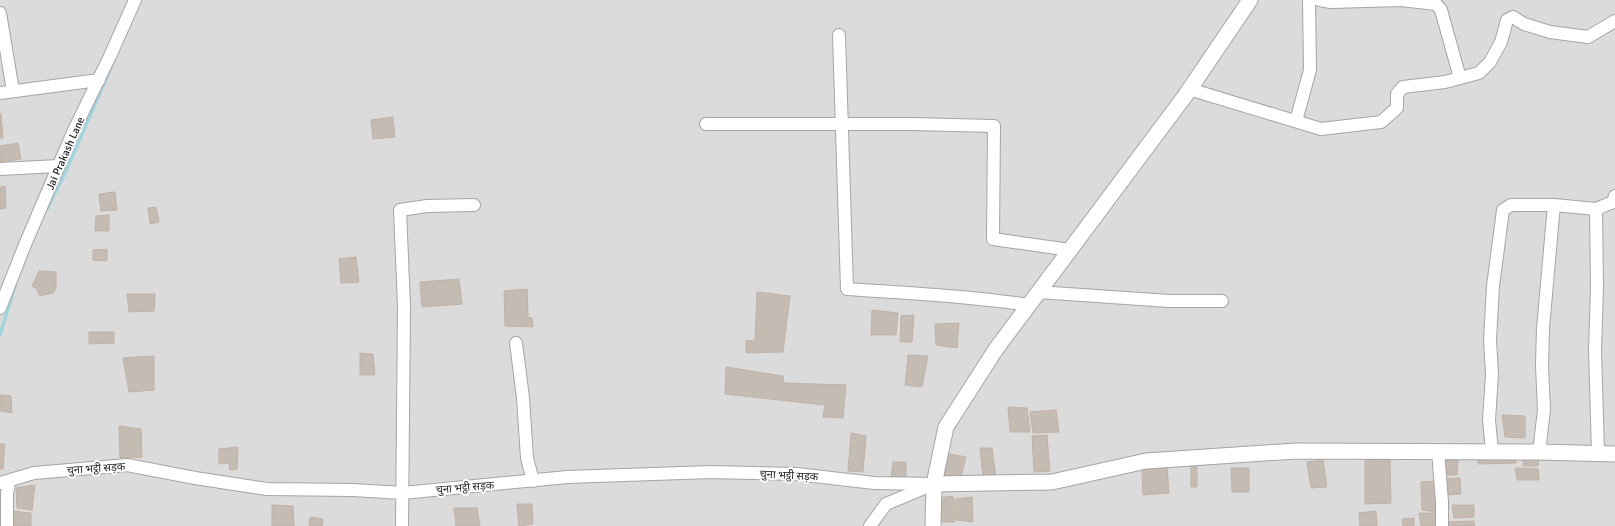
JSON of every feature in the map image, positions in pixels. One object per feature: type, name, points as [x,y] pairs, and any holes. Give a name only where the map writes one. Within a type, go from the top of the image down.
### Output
[{"type":"street","name":"Jai Prakash Lane","points":[[0,308],[58,166],[136,0]]},
{"type":"street","points":[[933,526],[934,484],[946,427],[996,349],[1189,88],[1250,0]]},
{"type":"street","points":[[1296,121],[1310,70],[1309,0]]},
{"type":"street","points":[[1319,0],[1331,2],[1401,0],[1436,4],[1441,10],[1460,78]]},
{"type":"street","points":[[0,13],[13,91]]},
{"type":"street","points":[[1189,88],[1321,129],[1381,122],[1397,108],[1397,94],[1403,87],[1445,82],[1479,73],[1490,62],[1500,42],[1507,20],[1513,17],[1524,24],[1550,32],[1588,37],[1615,21]]},
{"type":"street","points":[[839,35],[848,289],[934,294],[998,300],[1029,305]]},
{"type":"street","points":[[0,93],[99,80]]},
{"type":"street","points":[[706,124],[994,126],[992,239],[1070,250]]},
{"type":"street","points":[[0,169],[58,166]]},
{"type":"street","points":[[1492,451],[1489,420],[1492,374],[1491,325],[1493,286],[1503,210],[1510,205],[1554,205],[1596,209],[1613,202],[1615,196]]},
{"type":"street","points":[[402,526],[404,452],[402,369],[404,306],[400,210],[427,206],[474,205]]},
{"type":"street","points":[[1539,452],[1544,410],[1542,366],[1543,328],[1554,205]]},
{"type":"street","points":[[1596,209],[1597,288],[1595,350],[1598,453]]},
{"type":"street","points":[[1038,292],[1169,301],[1222,301]]},
{"type":"street","points":[[516,343],[523,398],[527,458],[533,481]]},
{"type":"street","points":[[1438,451],[1442,502],[1442,526]]},
{"type":"street","points":[[870,526],[886,504],[934,484],[1052,482],[1146,461],[1288,452],[1492,451],[1615,454]]},
{"type":"street","name":"चुना भट्ठी सड़क","points":[[4,482],[34,473],[127,465],[195,478],[267,489],[352,490],[402,493],[567,477],[711,472],[797,474],[874,483],[934,484]]},
{"type":"street","points":[[4,482],[7,494],[8,526]]},
{"type":"shaded area","points":[[0,0],[1615,0],[1615,526],[0,526]]},
{"type":"building","points":[[1,113],[3,138],[0,138]]},
{"type":"building","points":[[393,117],[395,137],[373,139],[371,120]]},
{"type":"building","points":[[18,143],[21,159],[0,162],[0,146]]},
{"type":"building","points":[[5,186],[6,208],[0,209],[0,187]]},
{"type":"building","points":[[115,192],[117,210],[101,211],[99,194]]},
{"type":"building","points":[[156,207],[159,222],[150,224],[148,208]]},
{"type":"building","points":[[109,215],[109,231],[95,231],[96,216]]},
{"type":"building","points":[[107,249],[107,261],[93,260],[93,250]]},
{"type":"building","points":[[356,257],[359,282],[341,283],[339,259]]},
{"type":"building","points":[[39,271],[56,272],[56,288],[53,293],[40,296],[36,288],[32,286]]},
{"type":"building","points":[[459,279],[462,304],[422,307],[420,282]]},
{"type":"building","points":[[527,289],[528,317],[532,318],[533,327],[505,326],[504,291]]},
{"type":"building","points":[[757,292],[790,296],[783,352],[746,353],[746,341],[755,340]]},
{"type":"building","points":[[127,294],[155,294],[154,311],[129,312]]},
{"type":"building","points":[[872,310],[898,313],[896,335],[871,335]]},
{"type":"building","points":[[914,315],[912,342],[900,342],[901,316]]},
{"type":"building","points":[[959,323],[957,348],[936,345],[935,324]]},
{"type":"building","points":[[89,332],[114,332],[114,343],[89,344]]},
{"type":"building","points":[[360,353],[373,354],[375,375],[360,375]]},
{"type":"building","points":[[908,355],[928,356],[922,387],[905,385]]},
{"type":"building","points":[[154,356],[154,390],[129,392],[123,358]]},
{"type":"building","points":[[726,367],[783,376],[784,383],[846,385],[843,418],[823,417],[825,405],[725,394]]},
{"type":"building","points":[[0,395],[11,396],[12,413],[0,411]]},
{"type":"building","points":[[1008,407],[1027,408],[1030,432],[1010,432]]},
{"type":"building","points":[[1056,410],[1059,432],[1033,433],[1030,412]]},
{"type":"building","points":[[1502,415],[1525,416],[1525,438],[1505,437]]},
{"type":"building","points":[[119,426],[141,429],[142,457],[120,458]]},
{"type":"building","points":[[851,433],[866,436],[863,472],[848,471]]},
{"type":"building","points":[[1047,435],[1050,471],[1034,472],[1032,436]]},
{"type":"building","points":[[0,444],[5,444],[3,469],[0,469]]},
{"type":"building","points":[[238,447],[237,469],[230,470],[229,463],[219,464],[219,449]]},
{"type":"building","points":[[980,448],[992,448],[996,477],[983,477]]},
{"type":"building","points":[[949,454],[966,457],[960,480],[944,478]]},
{"type":"building","points":[[1516,454],[1516,463],[1478,464],[1478,455]]},
{"type":"building","points":[[1524,456],[1539,456],[1538,466],[1523,466]]},
{"type":"building","points":[[1390,459],[1391,503],[1365,504],[1365,460]]},
{"type":"building","points":[[1323,460],[1327,487],[1311,488],[1307,462]]},
{"type":"building","points":[[1443,460],[1458,460],[1457,475],[1444,475]]},
{"type":"building","points":[[893,462],[906,462],[906,481],[891,479]]},
{"type":"building","points":[[1197,462],[1197,487],[1191,487],[1191,463]]},
{"type":"building","points":[[1167,467],[1169,493],[1143,495],[1142,470]]},
{"type":"building","points":[[1231,468],[1249,468],[1249,492],[1232,492]]},
{"type":"building","points":[[1515,468],[1538,469],[1539,480],[1517,480]]},
{"type":"building","points":[[1460,478],[1461,494],[1446,495],[1445,479]]},
{"type":"building","points":[[1437,481],[1437,512],[1422,510],[1421,482]]},
{"type":"building","points":[[35,485],[32,510],[17,508],[16,488]]},
{"type":"building","points":[[952,496],[954,499],[955,522],[942,522],[939,517],[938,498]]},
{"type":"building","points":[[972,497],[973,522],[956,520],[956,499]]},
{"type":"building","points":[[517,504],[532,504],[533,524],[519,526]]},
{"type":"building","points":[[272,505],[293,506],[294,526],[272,526]]},
{"type":"building","points":[[1452,505],[1474,505],[1474,517],[1454,518]]},
{"type":"building","points":[[454,508],[477,508],[480,526],[456,526]]},
{"type":"building","points":[[11,511],[31,513],[31,526],[12,526]]},
{"type":"building","points":[[1376,511],[1377,526],[1360,526],[1359,513]]},
{"type":"building","points":[[1419,513],[1437,513],[1437,526],[1421,526]]},
{"type":"building","points":[[310,517],[323,519],[322,526],[309,526]]},
{"type":"building","points":[[1414,518],[1414,526],[1403,526],[1402,519]]},
{"type":"building","points":[[1474,521],[1475,526],[1446,526],[1445,522]]},
{"type":"waterway","points":[[47,209],[66,171],[112,65]]},
{"type":"waterway","points":[[0,335],[15,286]]}]
